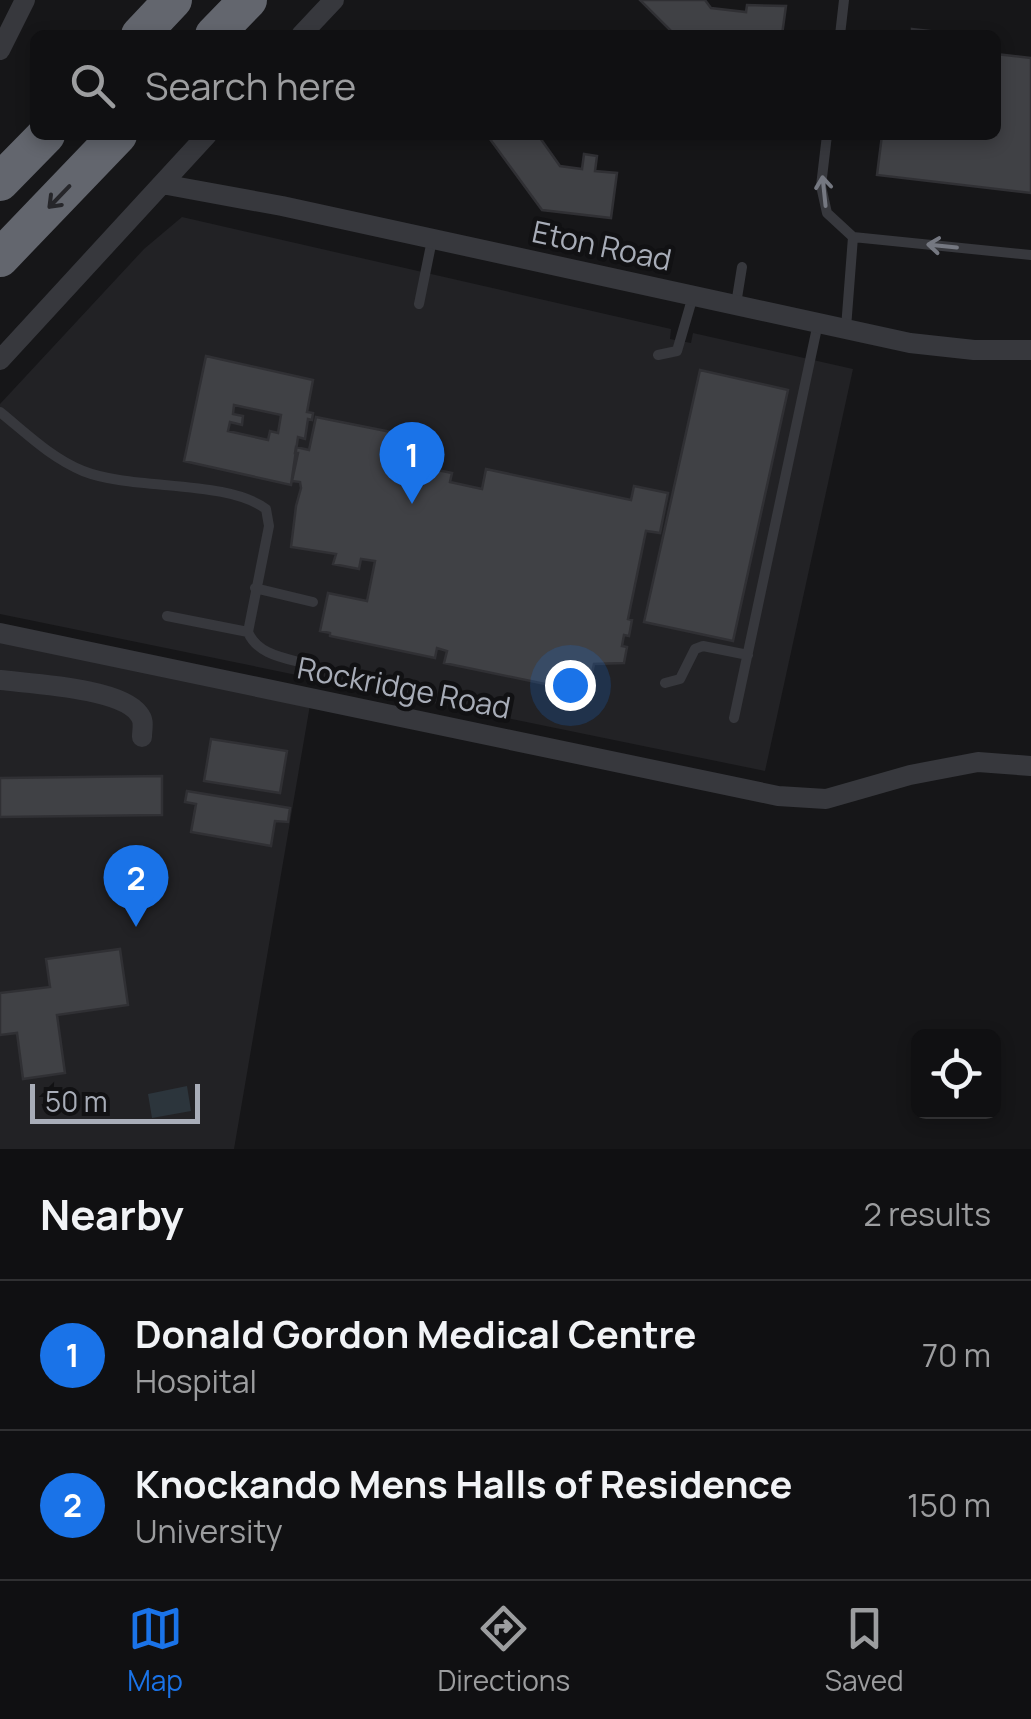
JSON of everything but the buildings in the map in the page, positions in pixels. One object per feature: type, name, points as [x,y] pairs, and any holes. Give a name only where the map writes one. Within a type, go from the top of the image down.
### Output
[{"type":"highway","points":[[145,30],[173,0]]},
{"type":"highway","points":[[219,30],[248,0]]},
{"type":"highway","points":[[0,182],[41,140]]},
{"type":"highway","points":[[0,258],[113,140]]},
{"type":"street","points":[[0,50],[24,0]]},
{"type":"street","points":[[305,30],[334,0]]},
{"type":"street","points":[[0,360],[202,140]]},
{"type":"street","name":"Eton Road","points":[[162,184],[945,348],[1031,350]]},
{"type":"street","name":"Rockridge Road","points":[[0,634],[778,796],[826,798],[978,762],[1031,766]]},
{"type":"street","points":[[0,680],[116,698],[137,710],[143,721],[142,737]]},
{"type":"lane","points":[[841,30],[844,0]]},
{"type":"lane","points":[[826,140],[821,186],[827,213],[853,236],[1031,255]]},
{"type":"lane","points":[[846,328],[853,236]]},
{"type":"lane","points":[[419,304],[432,238]]},
{"type":"lane","points":[[736,304],[742,267]]},
{"type":"lane","points":[[658,355],[678,351],[693,295]]},
{"type":"lane","points":[[734,718],[818,322]]},
{"type":"lane","points":[[0,412],[54,456],[84,471],[128,483],[176,486],[266,509],[269,526],[248,632],[253,644],[264,651],[310,665]]},
{"type":"lane","points":[[255,588],[312,602]]},
{"type":"lane","points":[[167,616],[248,632]]},
{"type":"lane","points":[[665,683],[680,679],[695,649],[702,646],[748,655]]},
{"type":"shaded area","points":[[182,217],[671,329],[670,339],[691,343],[693,333],[853,369],[765,771],[0,614],[0,404],[144,249]]},
{"type":"shaded area","points":[[0,641],[310,705],[234,1149],[0,1149]]},
{"type":"shaded area","points":[[187,1086],[191,1111],[152,1118],[148,1094]]},
{"type":"place","name":"Donald Gordon Medical Centre","points":[[412,504]]},
{"type":"place","name":"Knockando Mens Halls of Residence","points":[[136,927]]}]
